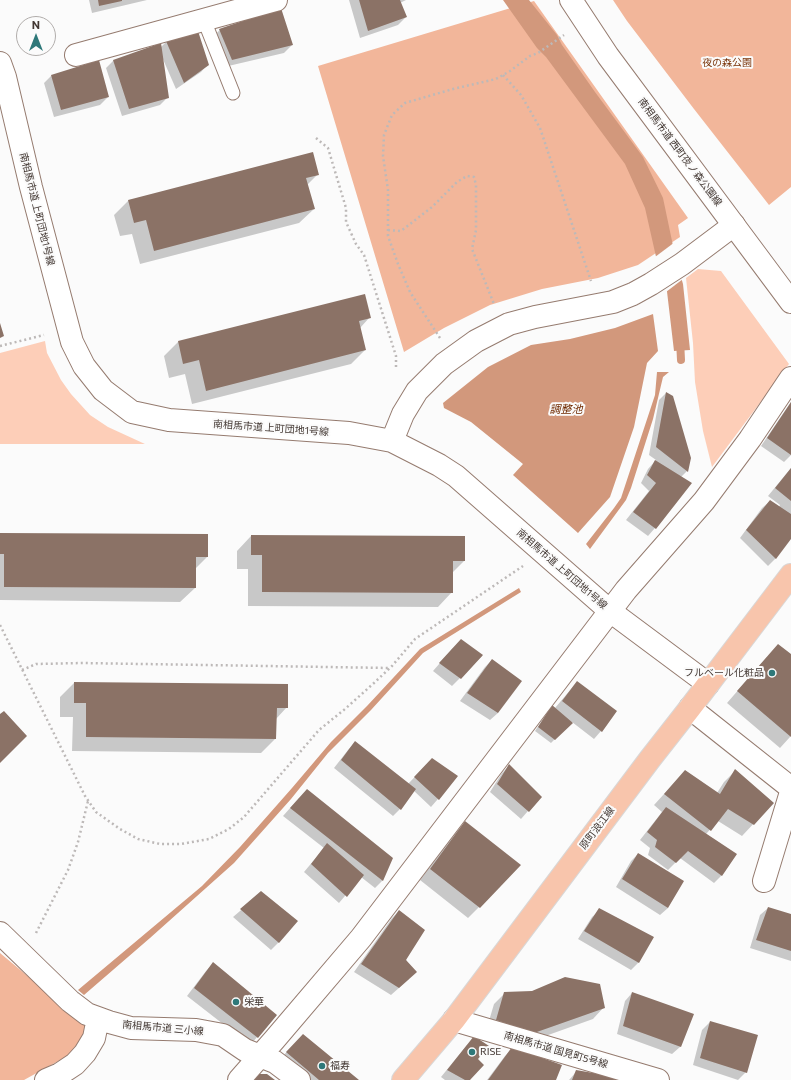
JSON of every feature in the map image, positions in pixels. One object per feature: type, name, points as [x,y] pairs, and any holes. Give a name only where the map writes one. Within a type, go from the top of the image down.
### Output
[{"type":"main road","name":"原町浪江線","points":[[403,1080],[454,1020],[650,758],[791,576]]},
{"type":"street","points":[[76,55],[276,0]]},
{"type":"street","name":"南相馬市道 西町夜ノ森公園線","points":[[571,0],[608,56],[791,302]]},
{"type":"street","name":"南相馬市道 上町団地1号線","points":[[0,63],[5,77],[30,187],[72,342],[84,366],[103,390],[132,412],[169,420],[349,433],[392,441],[439,465],[456,476],[610,611],[708,684]]},
{"type":"street","points":[[392,441],[403,414],[417,391],[444,364],[476,341],[509,324],[536,317],[612,302],[633,294],[682,264],[734,225]]},
{"type":"street","points":[[239,1080],[361,938],[626,590],[704,501],[750,439],[791,378]]},
{"type":"street","points":[[690,708],[791,788]]},
{"type":"street","points":[[764,881],[791,792]]},
{"type":"street","name":"南相馬市道 三小線","points":[[0,933],[70,1001],[87,1014],[130,1028],[196,1030],[224,1035],[245,1050],[275,1062],[299,1080]]},
{"type":"street","points":[[46,1080],[60,1074],[75,1064],[85,1053],[94,1038],[98,1018]]},
{"type":"street","name":"南相馬市道 国見町5号線","points":[[454,1020],[658,1080]]},
{"type":"lane","points":[[204,20],[233,93]]},
{"type":"path","points":[[440,338],[410,292],[388,236],[388,190],[383,156],[384,135],[392,115],[405,103],[453,89],[496,79],[561,37]]},
{"type":"path","points":[[503,75],[521,95],[540,128],[593,288]]},
{"type":"path","points":[[316,138],[328,148],[346,208],[346,222],[356,244],[364,255],[396,356],[396,367]]},
{"type":"path","points":[[388,230],[401,231],[432,207],[457,182],[467,176],[474,177],[476,185],[476,230],[472,249],[496,309]]},
{"type":"path","points":[[0,346],[48,334]]},
{"type":"path","points":[[0,625],[88,800],[96,812],[120,829],[138,839],[160,844],[181,844],[209,838],[229,829],[244,817],[319,730],[345,709],[390,668],[415,639],[442,619],[526,564]]},
{"type":"path","points":[[22,670],[36,664],[390,668]]},
{"type":"path","points":[[22,955],[44,918],[68,870],[78,842],[88,800]]},
{"type":"shaded area","points":[[698,269],[721,271],[789,364],[712,467],[703,431],[695,382],[693,343],[686,278]]},
{"type":"shaded area","points":[[45,341],[47,353],[61,380],[71,394],[90,415],[108,427],[145,444],[0,444],[0,353]]},
{"type":"green space","name":"夜の森公園","points":[[613,0],[791,0],[791,187],[769,205],[627,21]]},
{"type":"green space","points":[[534,1],[688,218],[678,225],[680,237],[638,265],[598,278],[542,289],[490,305],[444,328],[404,352],[318,66]]},
{"type":"green space","points":[[0,953],[90,1028],[71,1054],[24,1080],[0,1080]]},
{"type":"water","points":[[503,0],[529,0],[557,35],[562,45],[595,92],[643,157],[663,198],[676,260],[683,284],[690,350],[674,351],[666,283],[659,270],[645,208],[625,164],[546,57],[537,48]]},
{"type":"water","name":"調整池","points":[[653,314],[658,351],[647,363],[634,427],[610,497],[578,533],[513,475],[523,464],[471,422],[444,408],[443,403],[488,367],[531,345],[570,339],[615,328]]},
{"type":"water","points":[[657,372],[669,372],[663,377],[653,419],[631,488],[626,500],[590,549],[586,544],[621,498],[655,395]]},
{"type":"water","points":[[519,588],[521,592],[423,653],[371,710],[328,753],[291,799],[234,863],[84,995],[78,990],[202,886],[240,847],[331,742],[420,649]]},
{"type":"pier","points":[[675,242],[683,279],[666,292],[655,257]]},
{"type":"building","points":[[98,0],[122,0],[122,1],[99,6]]},
{"type":"building","points":[[359,0],[400,0],[407,17],[368,31]]},
{"type":"building","points":[[281,8],[293,45],[232,60],[219,29]]},
{"type":"building","points":[[198,31],[209,65],[184,83],[166,41]]},
{"type":"building","points":[[161,43],[169,98],[129,109],[113,60]]},
{"type":"building","points":[[99,60],[109,97],[61,110],[51,75]]},
{"type":"building","points":[[313,152],[319,175],[306,178],[315,209],[154,251],[146,220],[134,223],[128,200]]},
{"type":"building","points":[[365,294],[371,318],[359,321],[366,350],[206,391],[199,360],[183,364],[178,341]]},
{"type":"building","points":[[0,323],[4,336],[0,338]]},
{"type":"building","points":[[666,392],[673,396],[691,458],[688,472],[656,447]]},
{"type":"building","points":[[791,402],[791,455],[767,438]]},
{"type":"building","points":[[655,460],[692,483],[656,529],[633,512],[656,483],[647,475]]},
{"type":"building","points":[[791,468],[791,501],[775,488]]},
{"type":"building","points":[[770,500],[791,514],[791,539],[776,559],[746,530]]},
{"type":"building","points":[[0,533],[208,534],[208,557],[196,557],[196,588],[4,587],[4,554],[0,554]]},
{"type":"building","points":[[251,535],[465,536],[465,561],[453,561],[453,593],[262,592],[262,555],[251,555]]},
{"type":"building","points":[[461,639],[483,655],[461,679],[439,663]]},
{"type":"building","name":"フルベール化粧品","points":[[778,644],[791,654],[791,737],[737,691]]},
{"type":"building","points":[[492,659],[522,681],[498,713],[467,693]]},
{"type":"building","points":[[577,681],[617,711],[602,732],[562,701]]},
{"type":"building","points":[[74,682],[288,684],[288,708],[277,708],[276,739],[86,737],[86,703],[74,703]]},
{"type":"building","points":[[552,705],[573,723],[555,740],[538,727]]},
{"type":"building","points":[[4,711],[27,736],[0,763],[0,714]]},
{"type":"building","points":[[355,741],[416,789],[401,810],[341,760]]},
{"type":"building","points":[[432,758],[458,776],[439,800],[414,777]]},
{"type":"building","points":[[509,764],[542,797],[529,812],[497,784]]},
{"type":"building","points":[[735,769],[774,803],[754,825],[728,809],[711,831],[664,794],[685,770],[720,794]]},
{"type":"building","points":[[307,789],[393,858],[383,881],[290,808]]},
{"type":"building","points":[[666,807],[737,854],[722,876],[688,851],[676,863],[655,847],[657,840],[647,832]]},
{"type":"building","points":[[465,821],[521,865],[480,908],[430,869]]},
{"type":"building","points":[[327,843],[364,875],[347,897],[311,864]]},
{"type":"building","points":[[638,853],[684,881],[668,908],[622,879]]},
{"type":"building","points":[[261,891],[298,921],[279,943],[240,909]]},
{"type":"building","points":[[768,907],[791,914],[791,951],[756,940]]},
{"type":"building","points":[[599,908],[654,937],[639,963],[584,931]]},
{"type":"building","points":[[399,910],[425,930],[406,960],[417,972],[399,988],[361,964]]},
{"type":"building","name":"栄華","points":[[213,962],[277,1015],[258,1038],[194,988]]},
{"type":"building","points":[[565,977],[600,984],[605,1008],[534,1033],[496,1020],[504,992],[532,991]]},
{"type":"building","points":[[632,992],[694,1014],[681,1047],[623,1026]]},
{"type":"building","points":[[710,1021],[758,1035],[747,1073],[700,1058]]},
{"type":"building","name":"福寿","points":[[303,1034],[359,1080],[319,1080],[286,1052]]},
{"type":"building","name":"RISE","points":[[474,1036],[489,1046],[478,1059],[484,1065],[470,1080],[465,1080],[447,1070]]},
{"type":"building","points":[[512,1047],[562,1065],[556,1080],[488,1080]]},
{"type":"building","points":[[576,1070],[622,1078],[622,1080],[572,1080]]},
{"type":"building","points":[[256,1074],[267,1074],[275,1080],[251,1080]]},
{"type":"waterway","points":[[680,340],[681,360]]},
{"type":"place","name":"フルベール化粧品","points":[[772,673]]},
{"type":"place","name":"栄華","points":[[236,1002]]},
{"type":"place","name":"RISE","points":[[472,1052]]},
{"type":"place","name":"福寿","points":[[322,1066]]}]
